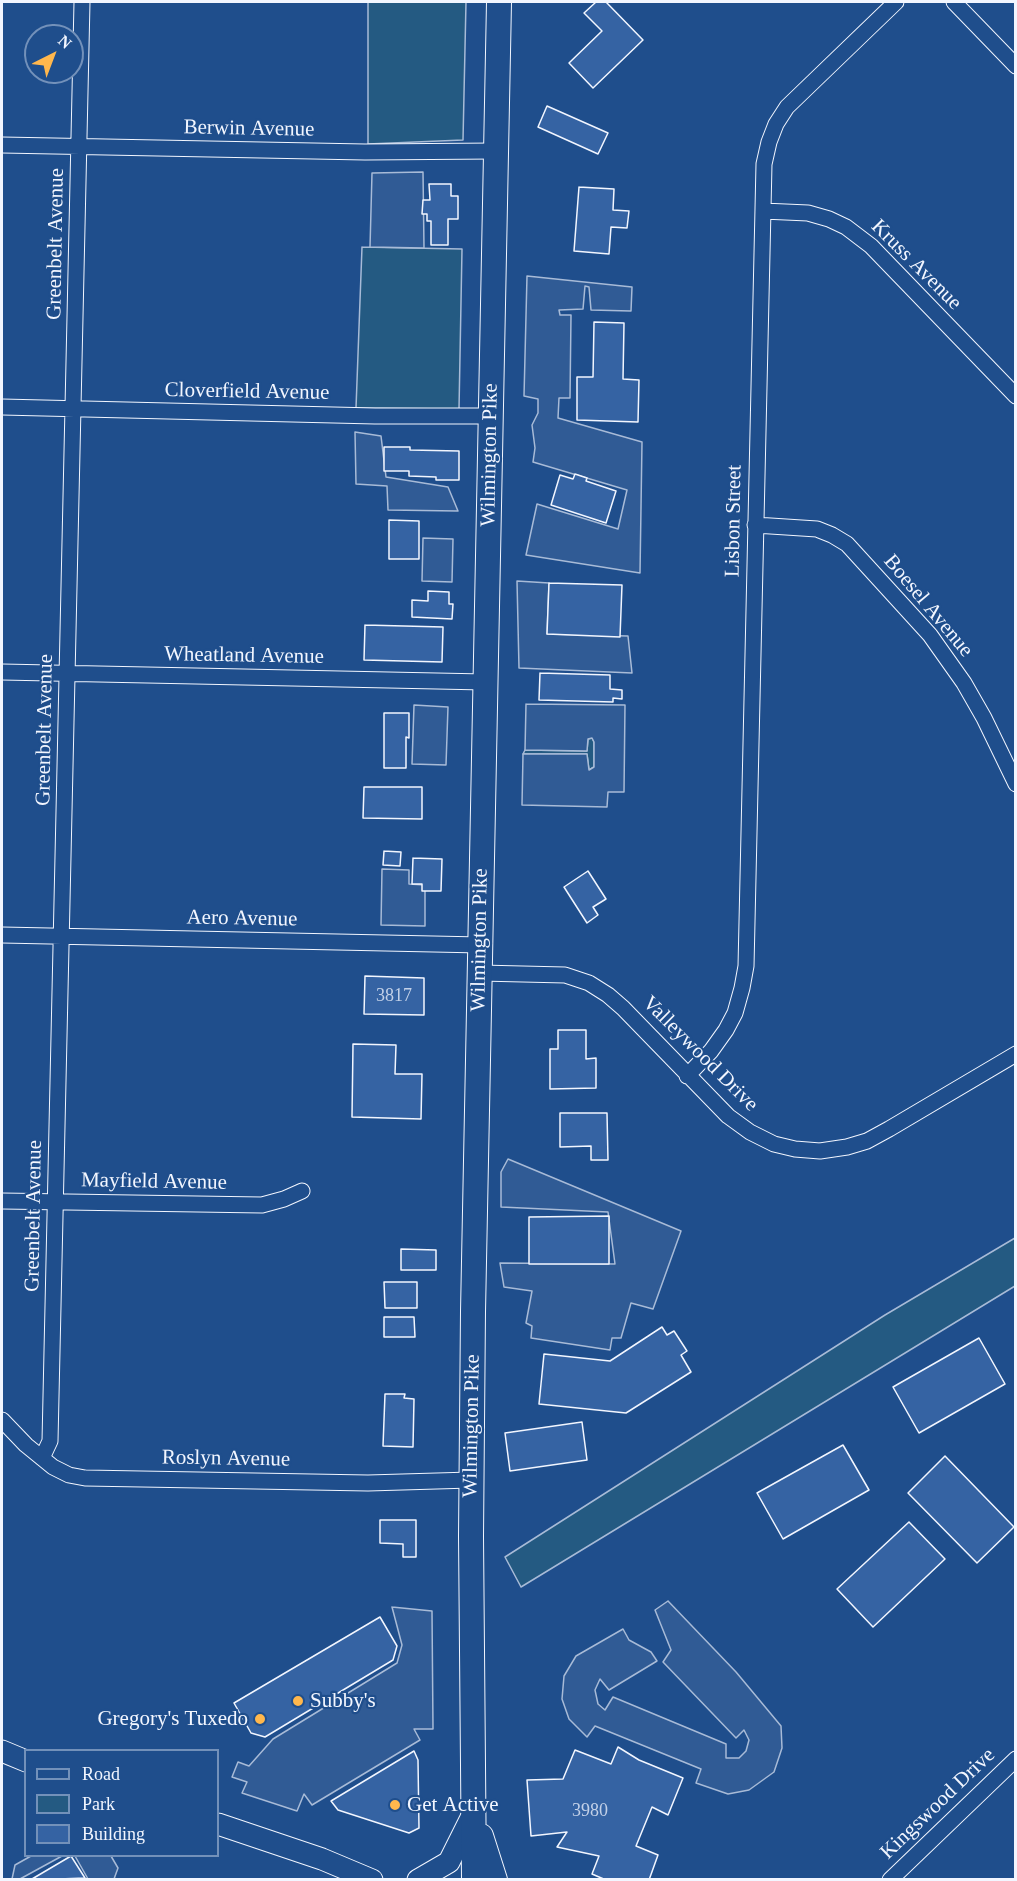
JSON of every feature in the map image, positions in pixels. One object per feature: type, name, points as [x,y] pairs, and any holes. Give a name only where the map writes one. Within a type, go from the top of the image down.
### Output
[{"type":"main road","name":"Wilmington Pike","points":[[474,1880],[471,1480],[499,2]]},
{"type":"main road","points":[[2,1751],[24,1760]]},
{"type":"main road","points":[[418,1880],[449,1862],[473,1814]]},
{"type":"main road","points":[[473,1814],[495,1880]]},
{"type":"main road","points":[[219,1824],[322,1859],[372,1880]]},
{"type":"street","name":"Greenbelt Avenue","points":[[42,1458],[50,1441],[82,2]]},
{"type":"street","name":"Lisbon Street","points":[[687,1076],[711,1051],[726,1030],[735,1013],[746,966],[764,164],[776,124],[787,107],[896,2]]},
{"type":"street","points":[[954,2],[1016,66]]},
{"type":"street","name":"Berwin Avenue","points":[[2,145],[365,152],[495,151]]},
{"type":"street","name":"Kruss Avenue","points":[[763,211],[808,213],[846,226],[871,246],[1016,396]]},
{"type":"street","name":"Cloverfield Avenue","points":[[2,407],[375,416],[491,416]]},
{"type":"street","name":"Boesel Avenue","points":[[755,525],[817,529],[832,534],[847,544],[900,600],[937,645],[964,683],[1016,784]]},
{"type":"street","name":"Wheatland Avenue","points":[[2,672],[485,682]]},
{"type":"street","name":"Aero Avenue","points":[[2,935],[481,945]]},
{"type":"street","name":"Valleywood Drive","points":[[480,973],[565,975],[589,983],[623,1008],[728,1116],[750,1132],[774,1144],[795,1149],[820,1151],[867,1141],[890,1130],[1016,1054]]},
{"type":"street","name":"Mayfield Avenue","points":[[2,1202],[262,1205],[302,1191]]},
{"type":"street","name":"Roslyn Avenue","points":[[2,1420],[53,1467],[69,1475],[85,1478],[368,1483],[471,1480]]},
{"type":"street","name":"Kingswood Drive","points":[[890,1880],[1016,1759]]},
{"type":"green space","points":[[368,2],[466,2],[463,140],[368,144]]},
{"type":"green space","points":[[362,247],[462,249],[459,409],[356,408]]},
{"type":"green space","points":[[592,738],[594,767],[589,770],[587,754],[523,754],[525,750],[587,751],[588,739]]},
{"type":"green space","points":[[1015,1238],[1015,1286],[521,1587],[505,1557],[885,1315]]},
{"type":"shaded area","points":[[423,172],[424,248],[370,247],[372,173]]},
{"type":"shaded area","points":[[527,276],[632,287],[631,311],[591,310],[589,287],[585,286],[583,309],[559,310],[560,315],[571,315],[570,398],[559,398],[558,418],[642,442],[640,573],[526,555],[537,504],[618,529],[627,490],[533,462],[535,448],[532,425],[538,413],[538,399],[524,396]]},
{"type":"shaded area","points":[[355,432],[381,436],[386,477],[448,487],[458,511],[388,510],[387,486],[356,484]]},
{"type":"shaded area","points":[[423,538],[453,539],[452,582],[422,581]]},
{"type":"shaded area","points":[[517,581],[549,583],[547,634],[628,636],[632,673],[519,668]]},
{"type":"shaded area","points":[[526,704],[625,705],[624,792],[608,792],[607,807],[522,805],[523,754],[587,754],[589,770],[594,767],[592,738],[588,739],[587,751],[525,750]]},
{"type":"shaded area","points":[[414,705],[448,707],[446,765],[412,764]]},
{"type":"shaded area","points":[[382,869],[409,870],[409,884],[425,885],[425,926],[381,925]]},
{"type":"shaded area","points":[[508,1159],[681,1231],[653,1309],[631,1303],[621,1338],[612,1338],[610,1350],[531,1338],[532,1326],[526,1323],[532,1291],[504,1287],[500,1263],[615,1264],[608,1212],[501,1207],[501,1172]]},
{"type":"shaded area","points":[[668,1601],[736,1672],[781,1726],[782,1748],[774,1772],[749,1790],[728,1794],[696,1783],[701,1769],[595,1726],[587,1737],[569,1719],[562,1699],[564,1676],[576,1656],[623,1629],[629,1640],[651,1652],[657,1661],[609,1690],[600,1679],[595,1690],[598,1704],[605,1710],[613,1697],[726,1744],[726,1758],[739,1758],[746,1751],[749,1740],[744,1730],[736,1738],[663,1662],[671,1650],[655,1610]]},
{"type":"shaded area","points":[[392,1607],[432,1611],[433,1729],[414,1729],[420,1740],[312,1805],[304,1794],[297,1811],[242,1793],[247,1782],[232,1777],[238,1762],[249,1766],[273,1739],[397,1663],[402,1645]]},
{"type":"shaded area","points":[[29,1857],[60,1857],[20,1879],[12,1879],[15,1865]]},
{"type":"shaded area","points":[[76,1857],[112,1857],[118,1868],[114,1879],[88,1879]]},
{"type":"building","points":[[596,2],[606,2],[643,40],[593,88],[569,63],[602,31],[584,13]]},
{"type":"building","points":[[547,106],[608,133],[598,154],[538,127]]},
{"type":"building","points":[[429,184],[451,184],[451,196],[458,196],[458,219],[448,219],[448,245],[431,245],[431,221],[427,221],[427,214],[422,214],[423,200],[430,200]]},
{"type":"building","points":[[579,187],[614,189],[613,210],[629,211],[627,228],[611,227],[609,254],[574,251]]},
{"type":"building","points":[[594,322],[624,323],[623,379],[639,380],[638,422],[577,420],[577,377],[593,377]]},
{"type":"building","points":[[384,447],[459,451],[459,480],[436,480],[436,477],[409,476],[409,471],[384,471]]},
{"type":"building","points":[[575,474],[587,478],[586,481],[616,491],[606,523],[551,505],[560,475],[573,479]]},
{"type":"building","points":[[389,520],[419,521],[419,559],[389,559]]},
{"type":"building","points":[[549,583],[622,585],[620,637],[547,634]]},
{"type":"building","points":[[428,591],[449,592],[449,604],[453,604],[452,619],[412,617],[412,600],[428,601]]},
{"type":"building","points":[[365,625],[443,627],[442,662],[364,660]]},
{"type":"building","points":[[540,673],[610,675],[610,689],[622,690],[622,699],[613,698],[613,702],[539,700]]},
{"type":"building","points":[[384,713],[409,713],[406,768],[384,768]]},
{"type":"building","points":[[364,787],[422,787],[422,819],[363,818]]},
{"type":"building","points":[[384,851],[401,852],[400,866],[383,865]]},
{"type":"building","points":[[413,858],[442,859],[441,891],[422,891],[422,884],[412,884]]},
{"type":"building","points":[[588,871],[606,899],[593,907],[598,915],[587,923],[564,887]]},
{"type":"building","points":[[365,976],[424,978],[424,1015],[364,1014]]},
{"type":"building","points":[[558,1030],[586,1030],[586,1059],[596,1058],[596,1088],[550,1089],[550,1049],[558,1049]]},
{"type":"building","points":[[353,1044],[396,1045],[395,1074],[422,1074],[421,1119],[352,1117]]},
{"type":"building","points":[[560,1113],[607,1113],[608,1160],[591,1160],[591,1146],[560,1147]]},
{"type":"building","points":[[609,1216],[609,1264],[529,1264],[529,1217]]},
{"type":"building","points":[[401,1249],[436,1250],[436,1270],[401,1270]]},
{"type":"building","points":[[384,1282],[417,1282],[417,1308],[385,1308]]},
{"type":"building","points":[[384,1317],[414,1317],[415,1337],[384,1337]]},
{"type":"building","points":[[662,1327],[667,1335],[674,1331],[687,1351],[681,1355],[691,1372],[626,1413],[539,1404],[544,1354],[610,1361]]},
{"type":"building","points":[[979,1338],[1005,1384],[919,1433],[893,1387]]},
{"type":"building","points":[[385,1394],[405,1394],[404,1398],[414,1399],[413,1447],[383,1446]]},
{"type":"building","points":[[582,1422],[587,1460],[510,1471],[505,1433]]},
{"type":"building","points":[[843,1445],[869,1490],[783,1539],[757,1493]]},
{"type":"building","points":[[945,1456],[1014,1527],[977,1563],[908,1493]]},
{"type":"building","points":[[380,1520],[416,1520],[416,1557],[403,1557],[403,1544],[380,1543]]},
{"type":"building","points":[[909,1522],[945,1559],[873,1627],[837,1589]]},
{"type":"building","points":[[380,1617],[397,1646],[393,1660],[265,1737],[251,1733],[234,1703]]},
{"type":"building","points":[[618,1747],[639,1760],[683,1778],[668,1815],[652,1807],[636,1846],[658,1855],[649,1880],[606,1880],[592,1874],[599,1856],[557,1847],[567,1832],[531,1836],[527,1780],[563,1779],[575,1750],[611,1764]]},
{"type":"building","points":[[414,1751],[418,1760],[419,1828],[409,1833],[338,1810],[331,1801]]},
{"type":"building","points":[[69,1857],[72,1857],[85,1878],[33,1880]]},
{"type":"place","name":"Subby's","points":[[298,1701]]},
{"type":"place","name":"Gregory's Tuxedo","points":[[260,1719]]},
{"type":"place","name":"Get Active","points":[[395,1805]]}]
